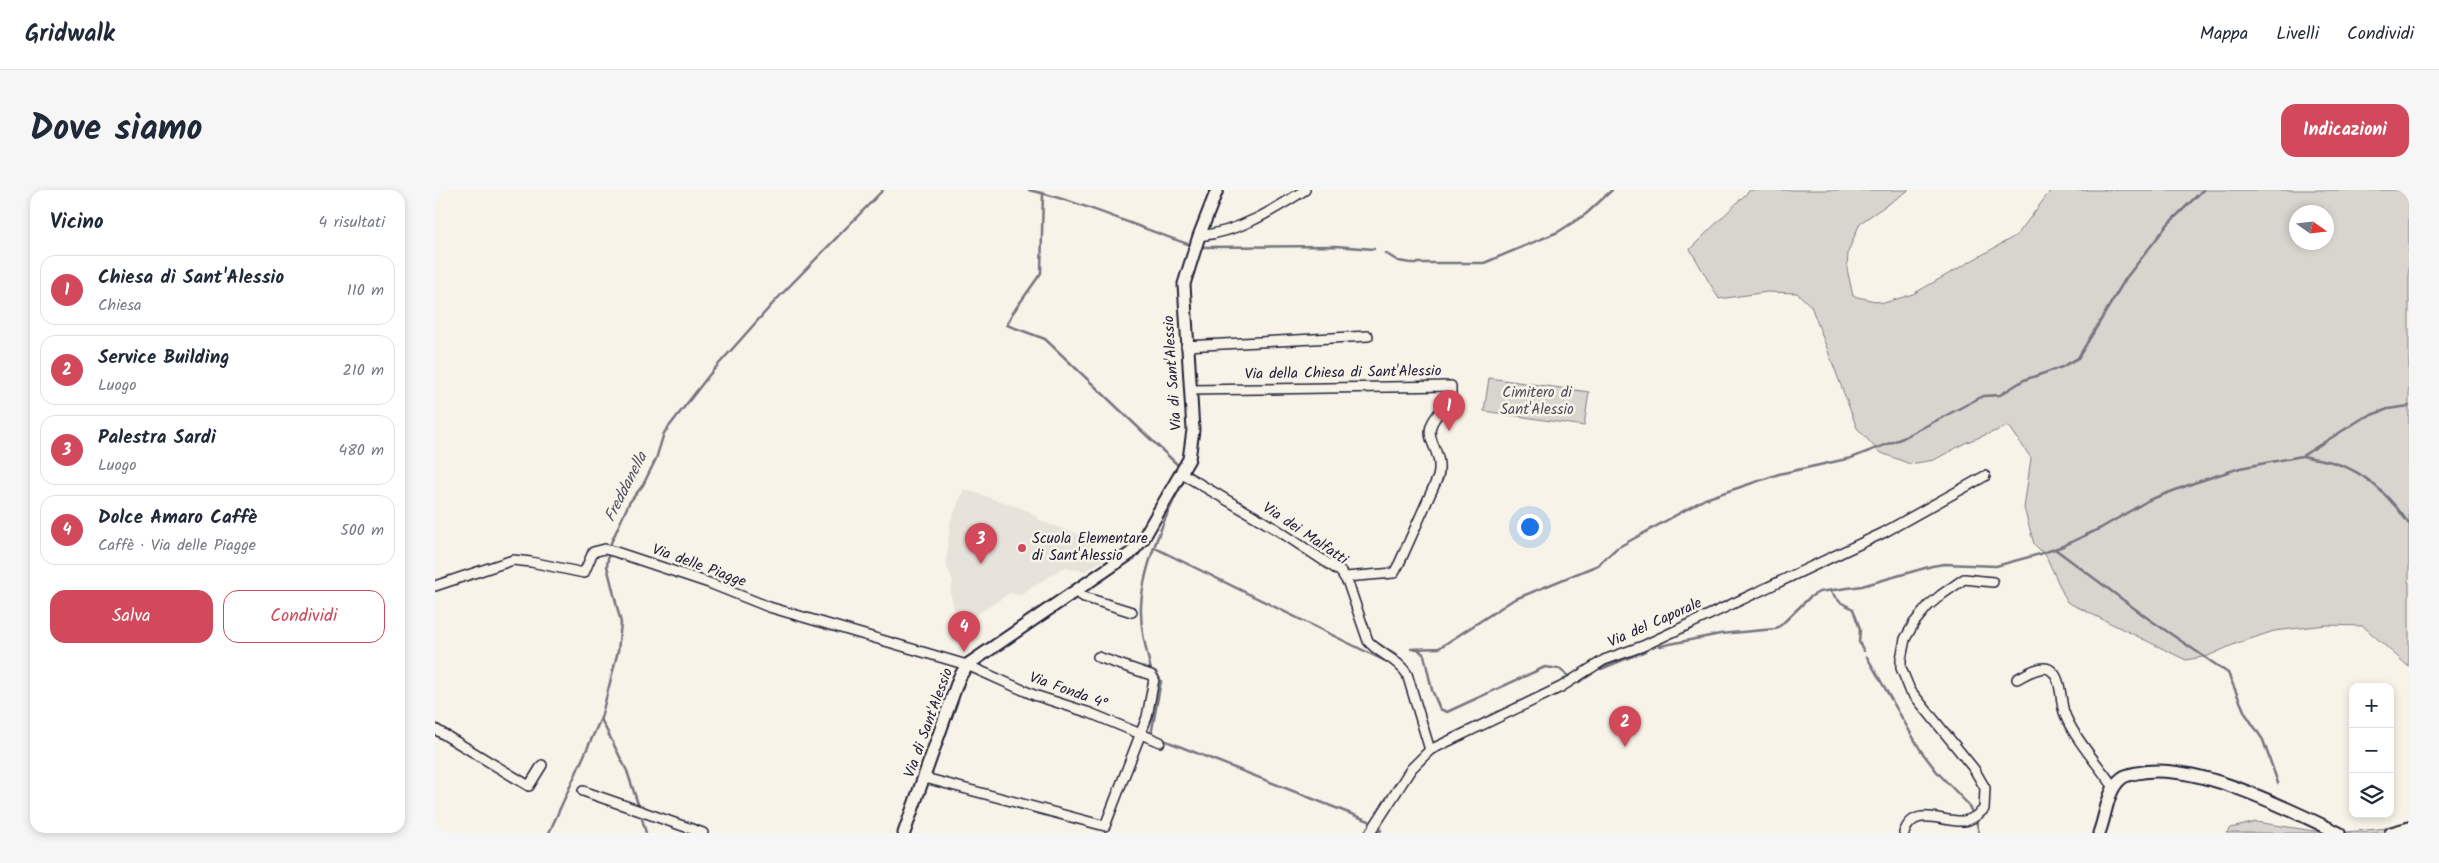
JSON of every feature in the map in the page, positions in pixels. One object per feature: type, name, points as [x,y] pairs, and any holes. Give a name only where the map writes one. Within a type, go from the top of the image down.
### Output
[{"type":"street","name":"Via di Sant'Alessio","points":[[904,833],[959,678],[967,664],[1077,592],[1137,548],[1185,473],[1193,430],[1186,346],[1184,284],[1199,236],[1217,190]]},
{"type":"street","points":[[1199,236],[1212,234],[1253,221],[1305,190]]},
{"type":"street","points":[[1186,346],[1368,336]]},
{"type":"street","name":"Via della Chiesa di Sant'Alessio","points":[[1191,390],[1451,386],[1451,400],[1432,422],[1430,440],[1440,462],[1438,477],[1399,564],[1394,573],[1345,577]]},
{"type":"street","name":"Via dei Malfatti","points":[[1185,473],[1276,529],[1345,577],[1368,641],[1374,648],[1403,667],[1407,674],[1430,750]]},
{"type":"street","name":"Via del Caporale","points":[[1370,833],[1411,769],[1430,750],[1561,687],[1604,660],[1643,646],[1883,534],[1985,476]]},
{"type":"street","name":"Via delle Piagge","points":[[435,586],[513,560],[585,573],[593,552],[605,549],[692,577],[769,606],[967,664]]},
{"type":"street","points":[[1904,833],[1907,824],[1915,818],[1932,817],[1964,821],[1976,817],[1984,809],[1985,788],[1960,749],[1910,690],[1901,668],[1901,660],[1905,639],[1914,624],[1934,600],[1964,580],[1993,582]]},
{"type":"street","points":[[1077,592],[1085,597],[1133,612]]},
{"type":"street","points":[[925,778],[1105,826],[1147,717],[1154,679],[1148,674],[1098,657]]},
{"type":"street","name":"Via Fonda 4°","points":[[967,664],[1034,695],[1090,713],[1160,742]]},
{"type":"street","points":[[2017,679],[2032,671],[2044,668],[2055,674],[2064,714],[2113,786]]},
{"type":"street","points":[[435,729],[529,786],[541,765]]},
{"type":"street","points":[[2099,833],[2113,786],[2124,776],[2151,770],[2190,775],[2285,808],[2339,833]]},
{"type":"street","points":[[583,791],[703,833]]},
{"type":"street","points":[[2391,833],[2409,828]]},
{"type":"shaded area","name":"Scuola Elementare di Sant'Alessio","points":[[964,489],[1029,511],[1043,522],[1087,537],[1105,559],[1085,571],[1062,568],[1021,595],[1010,593],[973,617],[954,609],[950,591],[953,581],[946,564],[950,523]]},
{"type":"green space","points":[[1750,190],[1909,190],[1860,223],[1848,252],[1847,269],[1853,296],[1884,303],[1913,294],[2017,235],[2051,190],[2409,190],[2409,667],[2363,626],[2326,625],[2274,631],[2235,644],[2208,656],[2186,660],[2067,602],[2046,556],[2034,544],[2024,508],[2031,458],[2009,426],[1967,442],[1934,460],[1910,464],[1879,452],[1857,428],[1811,306],[1797,293],[1767,292],[1719,299],[1690,249]]},
{"type":"green space","name":"Cimitero di Sant'Alessio","points":[[1489,378],[1589,392],[1584,426],[1484,411]]},
{"type":"green space","points":[[2256,822],[2314,831],[2346,832],[2409,826],[2409,833],[2226,833],[2231,828]]},
{"type":"waterway","name":"Freddanella","points":[[549,833],[601,718],[618,651],[621,623],[607,566],[610,545],[629,503],[643,485],[656,459],[664,433],[710,374],[776,300],[883,190]]},
{"type":"waterway","points":[[1029,190],[1091,208],[1191,245]]},
{"type":"waterway","points":[[1385,253],[1398,261],[1411,263],[1484,263],[1558,232],[1586,214],[1612,190]]},
{"type":"waterway","points":[[1411,649],[1439,648],[1513,600],[1598,565],[1617,548],[1705,499],[1779,474],[1851,458],[1903,438],[1983,396],[2000,395],[2024,380],[2062,367],[2078,358],[2126,278],[2168,224],[2203,190]]},
{"type":"waterway","points":[[1043,193],[1041,273],[1012,314],[1007,325],[1045,339],[1181,468]]},
{"type":"waterway","points":[[1199,247],[1335,246],[1374,249]]},
{"type":"waterway","points":[[1660,646],[1720,634],[1775,629],[1810,597],[1819,592],[1862,586],[1932,566],[1944,564],[1996,566],[2040,554],[2063,546],[2101,528],[2149,500],[2240,468],[2302,456],[2363,418],[2388,409],[2409,406]]},
{"type":"waterway","points":[[2303,456],[2334,463],[2359,474],[2387,496],[2409,524]]},
{"type":"waterway","points":[[1151,735],[1161,681],[1156,672],[1151,670],[1142,630],[1141,606],[1151,557],[1170,507],[1185,479]]},
{"type":"waterway","points":[[1311,547],[1347,570]]},
{"type":"waterway","points":[[1155,548],[1385,661]]},
{"type":"waterway","points":[[2055,549],[2146,617],[2228,673],[2245,713],[2263,740],[2278,783]]},
{"type":"waterway","points":[[1353,582],[1361,608]]},
{"type":"waterway","points":[[1830,591],[1840,602],[1853,609],[1860,629],[1859,642],[1864,651]]},
{"type":"waterway","points":[[1373,640],[1397,656]]},
{"type":"waterway","points":[[1418,649],[1424,655],[1432,690],[1440,709],[1447,712],[1545,667],[1560,669],[1569,677]]},
{"type":"waterway","points":[[1601,669],[1645,651]]},
{"type":"waterway","points":[[1867,657],[1921,751],[1938,773],[1967,803],[1972,812]]},
{"type":"waterway","points":[[1576,681],[1579,682],[1592,674]]},
{"type":"waterway","points":[[601,719],[627,771],[639,807]]},
{"type":"waterway","points":[[1161,739],[1369,821]]},
{"type":"waterway","points":[[641,815],[646,833]]},
{"type":"waterway","points":[[1976,820],[1979,833]]},
{"type":"place","name":"Chiesa di Sant'Alessio","points":[[1449,431]]},
{"type":"place","name":"Scuola Elementare di Sant'Alessio","points":[[1022,548]]},
{"type":"place","name":"Palestra Sardi","points":[[981,564]]},
{"type":"place","name":"Dolce Amaro Caffè","points":[[964,652]]},
{"type":"place","name":"Service Building","points":[[1625,747]]}]
